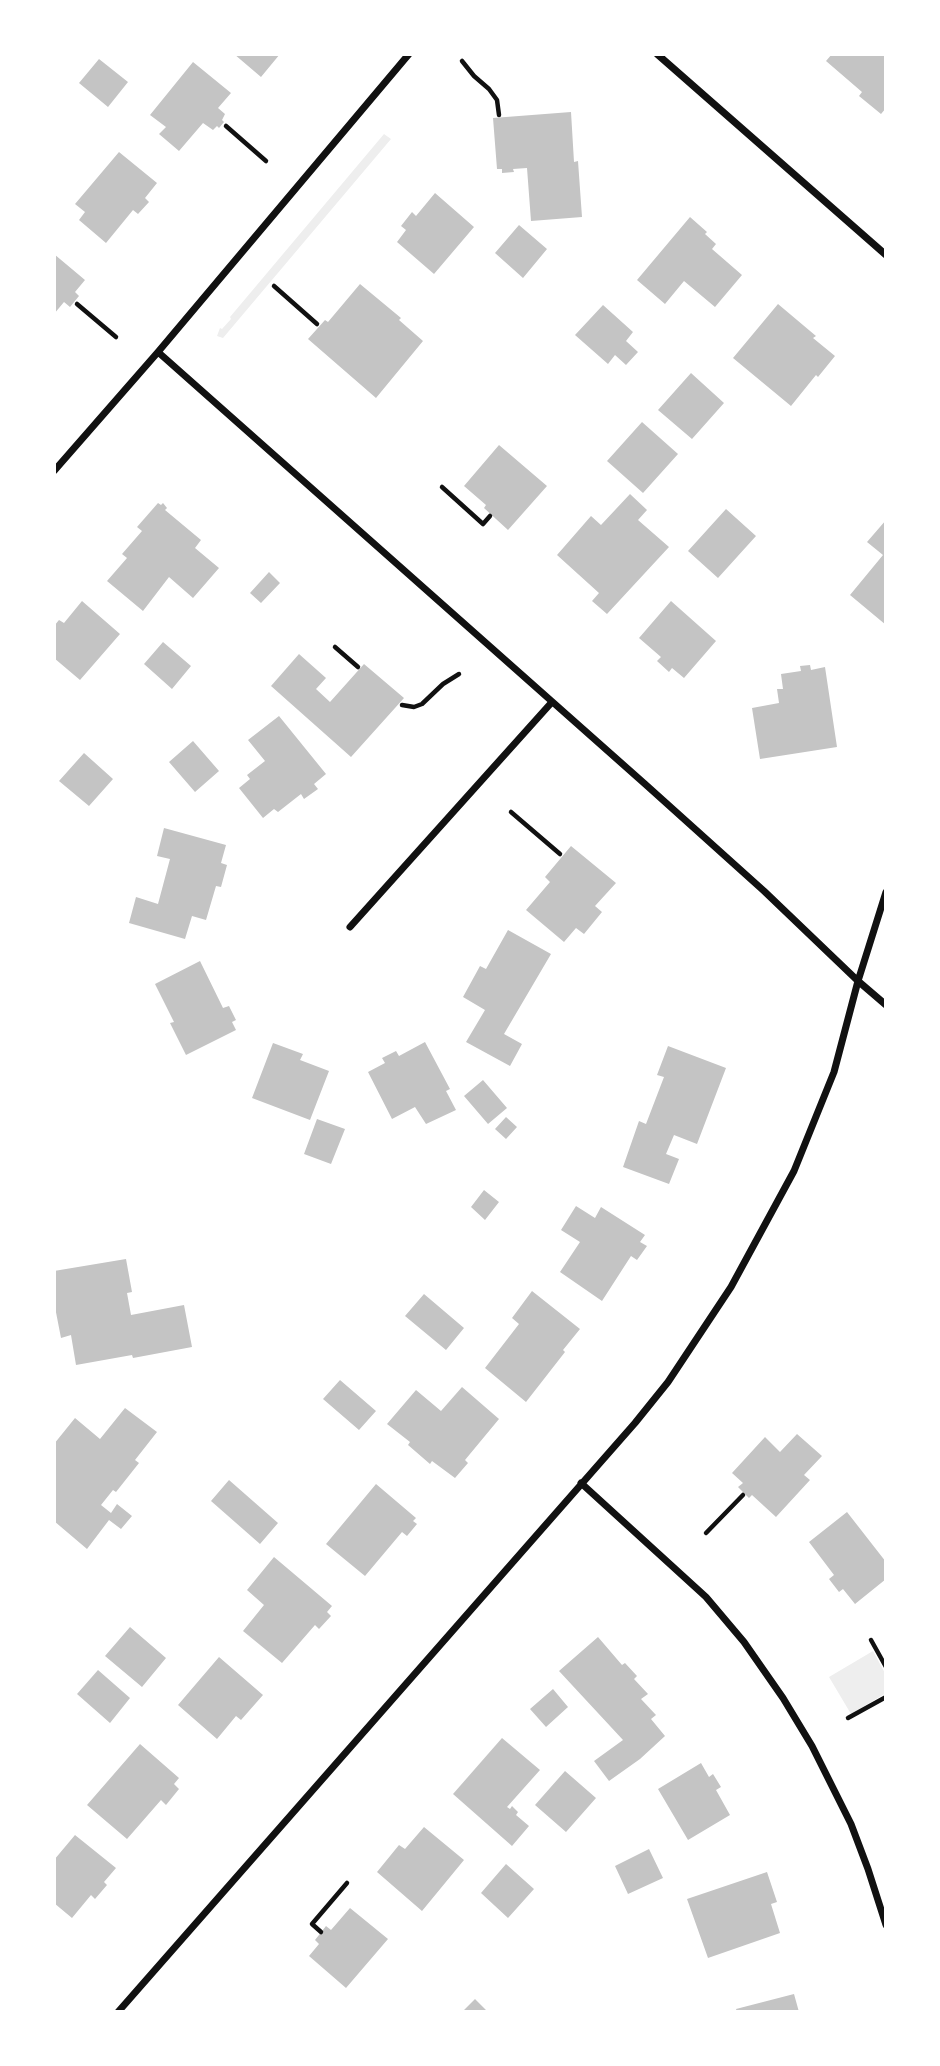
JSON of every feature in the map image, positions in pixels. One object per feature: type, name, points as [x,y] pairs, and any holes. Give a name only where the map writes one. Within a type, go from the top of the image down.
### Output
[{"type":"street","points":[[54,471],[158,352],[408,54]]},
{"type":"street","points":[[657,54],[886,255]]},
{"type":"street","points":[[158,352],[764,891],[886,1005]]},
{"type":"street","points":[[350,927],[552,702]]},
{"type":"street","points":[[118,2012],[635,1423],[668,1382],[731,1287],[794,1171],[834,1072],[858,981],[886,892]]},
{"type":"street","points":[[581,1483],[705,1597],[744,1642],[768,1676],[812,1746],[846,1813],[886,1924]]},
{"type":"path","points":[[462,61],[497,100],[499,115]]},
{"type":"path","points":[[226,126],[266,161]]},
{"type":"path","points":[[274,286],[317,324]]},
{"type":"path","points":[[77,304],[116,337]]},
{"type":"path","points":[[442,487],[484,524],[490,516]]},
{"type":"path","points":[[335,647],[358,667]]},
{"type":"path","points":[[402,705],[414,707],[422,704],[443,684],[459,674]]},
{"type":"path","points":[[511,812],[560,854]]},
{"type":"path","points":[[706,1533],[743,1494]]},
{"type":"path","points":[[871,1640],[886,1667]]},
{"type":"path","points":[[848,1718],[886,1696]]},
{"type":"path","points":[[321,1932],[312,1924],[347,1883]]},
{"type":"shaded area","points":[[384,134],[391,139],[223,338],[217,336],[220,328],[231,319]]},
{"type":"shaded area","points":[[873,1651],[886,1675],[886,1693],[851,1714],[829,1677]]},
{"type":"building","points":[[234,54],[280,54],[261,77]]},
{"type":"building","points":[[832,54],[886,54],[886,108],[881,114],[859,96],[862,92],[826,61]]},
{"type":"building","points":[[99,59],[128,82],[108,107],[79,83]]},
{"type":"building","points":[[193,62],[231,93],[218,108],[225,114],[222,120],[224,122],[219,128],[217,126],[213,130],[203,123],[179,151],[159,134],[166,127],[150,115]]},
{"type":"building","points":[[571,112],[574,162],[578,161],[582,217],[531,221],[527,168],[502,173],[502,169],[497,169],[493,118]]},
{"type":"building","points":[[119,152],[157,183],[145,198],[149,202],[138,214],[133,210],[106,243],[79,220],[85,212],[75,204]]},
{"type":"building","points":[[435,193],[474,227],[434,274],[397,242],[406,230],[401,226],[412,212],[416,216]]},
{"type":"building","points":[[690,217],[716,244],[712,249],[742,275],[715,307],[684,281],[665,304],[637,280]]},
{"type":"building","points":[[519,225],[547,249],[523,278],[495,253]]},
{"type":"building","points":[[54,254],[85,280],[75,292],[79,296],[70,307],[64,302],[54,314]]},
{"type":"building","points":[[360,284],[401,318],[399,320],[423,341],[376,398],[308,339],[325,320],[328,322]]},
{"type":"building","points":[[778,304],[835,356],[791,406],[733,358]]},
{"type":"building","points":[[603,305],[633,332],[626,341],[638,352],[626,365],[615,355],[608,364],[575,335]]},
{"type":"building","points":[[691,373],[724,403],[692,439],[658,410]]},
{"type":"building","points":[[642,422],[678,454],[643,493],[607,461]]},
{"type":"building","points":[[499,445],[547,486],[508,530],[484,508],[486,505],[464,486]]},
{"type":"building","points":[[630,494],[647,510],[638,520],[669,547],[607,614],[592,601],[599,593],[557,555],[591,516],[601,525]]},
{"type":"building","points":[[158,503],[163,503],[167,508],[165,510],[201,540],[195,548],[219,568],[193,598],[169,577],[143,611],[107,581],[127,558],[122,554],[142,531],[137,527]]},
{"type":"building","points":[[726,509],[756,536],[718,578],[688,551]]},
{"type":"building","points":[[886,520],[886,625],[850,595],[883,555],[867,542]]},
{"type":"building","points":[[269,572],[280,583],[261,603],[250,593]]},
{"type":"building","points":[[82,601],[120,634],[80,680],[54,658],[54,626],[59,620],[64,623]]},
{"type":"building","points":[[671,601],[716,641],[684,678],[672,668],[669,672],[657,661],[661,657],[639,638]]},
{"type":"building","points":[[163,642],[191,666],[172,689],[144,664]]},
{"type":"building","points":[[299,654],[326,678],[316,689],[330,702],[364,664],[404,698],[351,757],[271,686]]},
{"type":"building","points":[[810,665],[811,670],[825,667],[837,747],[760,759],[752,708],[779,703],[777,689],[783,689],[781,674],[801,671],[800,666]]},
{"type":"building","points":[[279,716],[326,774],[314,784],[318,789],[304,799],[301,794],[278,812],[274,809],[263,818],[239,788],[250,779],[247,775],[265,761],[248,740]]},
{"type":"building","points":[[193,741],[219,771],[195,792],[169,762]]},
{"type":"building","points":[[84,753],[113,779],[89,806],[59,781]]},
{"type":"building","points":[[164,828],[226,845],[221,863],[227,865],[221,887],[216,886],[206,920],[192,916],[185,939],[129,923],[136,897],[158,904],[170,859],[157,856]]},
{"type":"building","points":[[571,846],[616,883],[595,906],[602,912],[584,934],[576,928],[564,942],[526,910],[550,882],[545,877]]},
{"type":"building","points":[[508,930],[551,954],[504,1034],[522,1044],[510,1066],[466,1042],[485,1010],[463,997],[480,966],[486,969]]},
{"type":"building","points":[[200,961],[223,1008],[229,1006],[236,1020],[232,1022],[236,1030],[186,1055],[170,1023],[174,1022],[155,984]]},
{"type":"building","points":[[425,1042],[450,1089],[446,1091],[456,1110],[426,1124],[415,1107],[392,1119],[368,1072],[385,1063],[382,1058],[396,1051],[399,1056]]},
{"type":"building","points":[[273,1043],[303,1054],[300,1060],[329,1071],[310,1120],[252,1098]]},
{"type":"building","points":[[668,1046],[726,1068],[697,1144],[674,1135],[666,1154],[679,1159],[669,1184],[623,1167],[639,1121],[646,1124],[664,1077],[657,1075]]},
{"type":"building","points":[[483,1080],[507,1108],[488,1124],[464,1096]]},
{"type":"building","points":[[506,1117],[517,1127],[506,1139],[495,1129]]},
{"type":"building","points":[[317,1119],[345,1129],[331,1164],[304,1154]]},
{"type":"building","points":[[484,1190],[499,1202],[485,1220],[471,1207]]},
{"type":"building","points":[[576,1206],[595,1218],[601,1207],[645,1235],[640,1242],[647,1246],[637,1260],[631,1256],[602,1301],[560,1272],[580,1242],[561,1230]]},
{"type":"building","points":[[126,1259],[132,1292],[127,1293],[131,1315],[184,1305],[192,1347],[76,1365],[71,1335],[61,1338],[54,1302],[54,1271]]},
{"type":"building","points":[[532,1291],[580,1329],[526,1402],[485,1368],[519,1324],[512,1318]]},
{"type":"building","points":[[424,1294],[464,1328],[446,1350],[405,1316]]},
{"type":"building","points":[[340,1380],[376,1411],[359,1430],[323,1399]]},
{"type":"building","points":[[462,1387],[499,1419],[465,1460],[468,1463],[455,1478],[432,1461],[430,1464],[408,1445],[410,1442],[387,1424],[416,1390],[441,1411]]},
{"type":"building","points":[[125,1408],[157,1432],[135,1460],[139,1463],[116,1492],[113,1490],[101,1505],[111,1513],[117,1504],[132,1516],[121,1529],[109,1520],[87,1549],[54,1521],[54,1444],[75,1418],[100,1439]]},
{"type":"building","points":[[797,1434],[822,1456],[804,1475],[810,1480],[776,1517],[752,1495],[749,1498],[738,1487],[743,1483],[732,1473],[765,1437],[780,1452]]},
{"type":"building","points":[[229,1480],[278,1523],[260,1544],[211,1501]]},
{"type":"building","points":[[376,1484],[416,1518],[413,1521],[417,1524],[407,1536],[402,1532],[365,1576],[326,1544]]},
{"type":"building","points":[[847,1512],[886,1562],[886,1579],[855,1604],[843,1589],[839,1592],[829,1579],[834,1575],[809,1542]]},
{"type":"building","points":[[274,1557],[332,1606],[327,1612],[331,1616],[319,1629],[315,1625],[282,1663],[243,1631],[264,1605],[247,1590]]},
{"type":"building","points":[[130,1627],[166,1658],[142,1687],[105,1656]]},
{"type":"building","points":[[598,1637],[622,1665],[625,1663],[637,1676],[634,1679],[648,1694],[641,1699],[656,1715],[651,1719],[665,1736],[640,1759],[609,1781],[594,1761],[623,1740],[559,1671]]},
{"type":"building","points":[[219,1657],[263,1695],[241,1720],[236,1716],[217,1739],[178,1705]]},
{"type":"building","points":[[98,1670],[130,1698],[110,1723],[77,1694]]},
{"type":"building","points":[[553,1689],[568,1707],[546,1727],[530,1709]]},
{"type":"building","points":[[502,1738],[540,1770],[507,1807],[510,1809],[512,1806],[518,1812],[516,1815],[529,1826],[512,1846],[453,1794]]},
{"type":"building","points":[[140,1744],[179,1778],[174,1784],[179,1789],[166,1805],[161,1800],[127,1839],[87,1805]]},
{"type":"building","points":[[701,1763],[709,1777],[713,1774],[721,1787],[716,1790],[730,1815],[688,1840],[658,1789]]},
{"type":"building","points":[[565,1771],[596,1798],[566,1832],[535,1805]]},
{"type":"building","points":[[424,1827],[464,1860],[422,1911],[377,1872],[399,1845],[405,1849]]},
{"type":"building","points":[[75,1835],[116,1868],[95,1899],[91,1895],[72,1918],[54,1903],[54,1860]]},
{"type":"building","points":[[649,1849],[663,1878],[628,1894],[615,1866]]},
{"type":"building","points":[[506,1864],[534,1889],[508,1918],[481,1893]]},
{"type":"building","points":[[767,1872],[777,1902],[771,1904],[780,1933],[708,1958],[687,1899]]},
{"type":"building","points":[[350,1908],[388,1939],[346,1988],[309,1956],[319,1944],[315,1940],[326,1926],[331,1930]]},
{"type":"building","points":[[794,1994],[799,2012],[737,2012],[736,2009]]},
{"type":"building","points":[[475,1999],[488,2012],[462,2012]]}]
